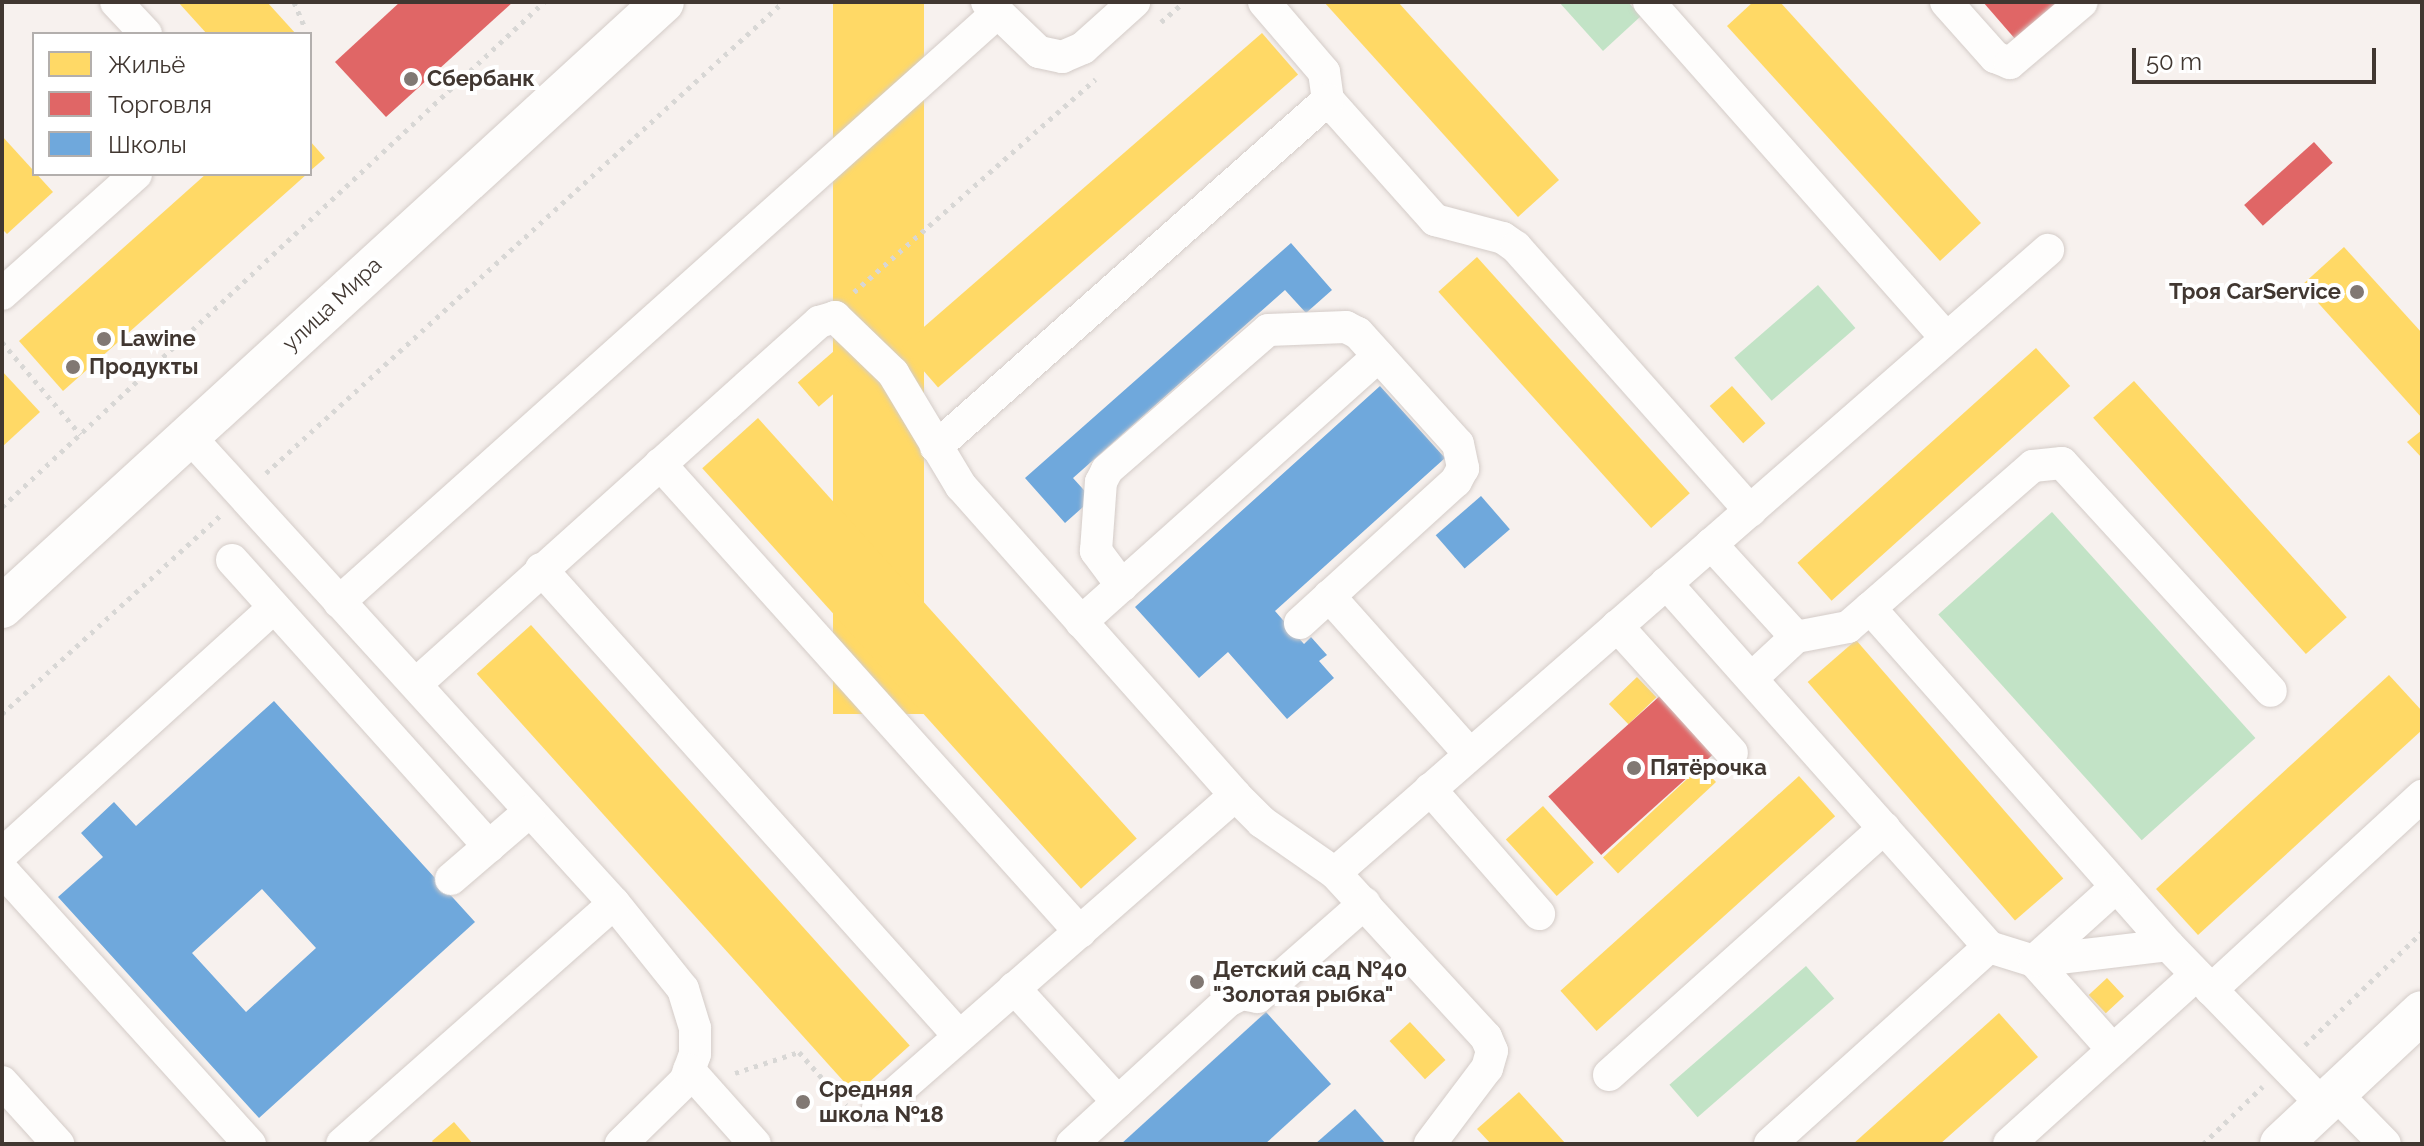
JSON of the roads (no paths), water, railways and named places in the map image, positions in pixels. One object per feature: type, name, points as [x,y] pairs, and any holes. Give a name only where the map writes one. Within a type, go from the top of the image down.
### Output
[{"type":"main road","name":"улица Мира","points":[[2,607],[663,2]]},
{"type":"main road","points":[[2281,1144],[2422,1012]]},
{"type":"lane","points":[[116,2],[144,32]]},
{"type":"lane","points":[[339,602],[992,8],[1039,52],[1062,57],[1083,48],[1134,2]]},
{"type":"lane","points":[[1264,2],[1324,72],[1328,100],[1435,220],[1503,238],[1516,247],[1750,511]]},
{"type":"lane","points":[[1649,2],[1946,338]]},
{"type":"lane","points":[[1946,2],[1995,57],[2010,63],[2082,2]]},
{"type":"lane","points":[[936,447],[1328,100]]},
{"type":"lane","points":[[2,294],[134,176]]},
{"type":"lane","points":[[1335,873],[2048,250]]},
{"type":"lane","points":[[416,684],[819,322],[835,317],[847,323],[893,373],[961,486],[1235,795],[1262,822],[1335,873],[1486,1037],[1492,1051],[1487,1068],[1437,1142]]},
{"type":"lane","points":[[1122,586],[1096,551],[1101,482],[1107,470],[1268,330],[1346,327],[1378,356],[1458,444],[1463,468],[1456,481],[1300,623]]},
{"type":"lane","points":[[1081,622],[1378,356]]},
{"type":"lane","points":[[189,436],[614,903],[683,989],[695,1028],[689,1070],[660,1109],[621,1144]]},
{"type":"lane","points":[[1752,678],[1796,637],[1848,627],[2033,466],[2062,463],[2271,691]]},
{"type":"lane","points":[[660,464],[1080,932]]},
{"type":"lane","points":[[1711,544],[1796,637]]},
{"type":"lane","points":[[232,560],[489,846]]},
{"type":"lane","points":[[541,569],[959,1036]]},
{"type":"lane","points":[[1666,583],[1989,947],[2034,961],[2168,945]]},
{"type":"lane","points":[[1329,596],[1470,754]]},
{"type":"lane","points":[[2,854],[274,607]]},
{"type":"lane","points":[[1870,608],[2204,983],[2285,1065],[2385,1144]]},
{"type":"lane","points":[[1617,626],[1732,753]]},
{"type":"lane","points":[[1430,789],[1539,914]]},
{"type":"lane","points":[[864,1109],[959,1036],[1235,795]]},
{"type":"lane","points":[[2009,1144],[2113,1050],[2204,983],[2422,796]]},
{"type":"lane","points":[[451,879],[530,811]]},
{"type":"lane","points":[[1609,1075],[1884,828]]},
{"type":"lane","points":[[2,870],[250,1144]]},
{"type":"lane","points":[[2034,961],[2116,887]]},
{"type":"lane","points":[[347,1143],[614,903]]},
{"type":"lane","points":[[1072,1144],[1228,1001],[1242,994],[1258,997],[1365,903]]},
{"type":"lane","points":[[1770,1144],[1989,947]]},
{"type":"lane","points":[[2034,961],[2113,1050]]},
{"type":"lane","points":[[1014,988],[1118,1102]]},
{"type":"lane","points":[[689,1070],[755,1144]]},
{"type":"lane","points":[[2,1082],[58,1144]]},
{"type":"place","name":"Сбербанк","points":[[411,79]]},
{"type":"place","name":"Троя CarService","points":[[2357,292]]},
{"type":"place","name":"Lawine","points":[[104,339]]},
{"type":"place","name":"Продукты","points":[[73,367]]},
{"type":"place","name":"Пятёрочка","points":[[1634,768]]},
{"type":"place","name":"Детский сад №40 \"Золотая рыбка\"","points":[[1197,982]]},
{"type":"place","name":"Средняя школа №18","points":[[803,1102]]}]
